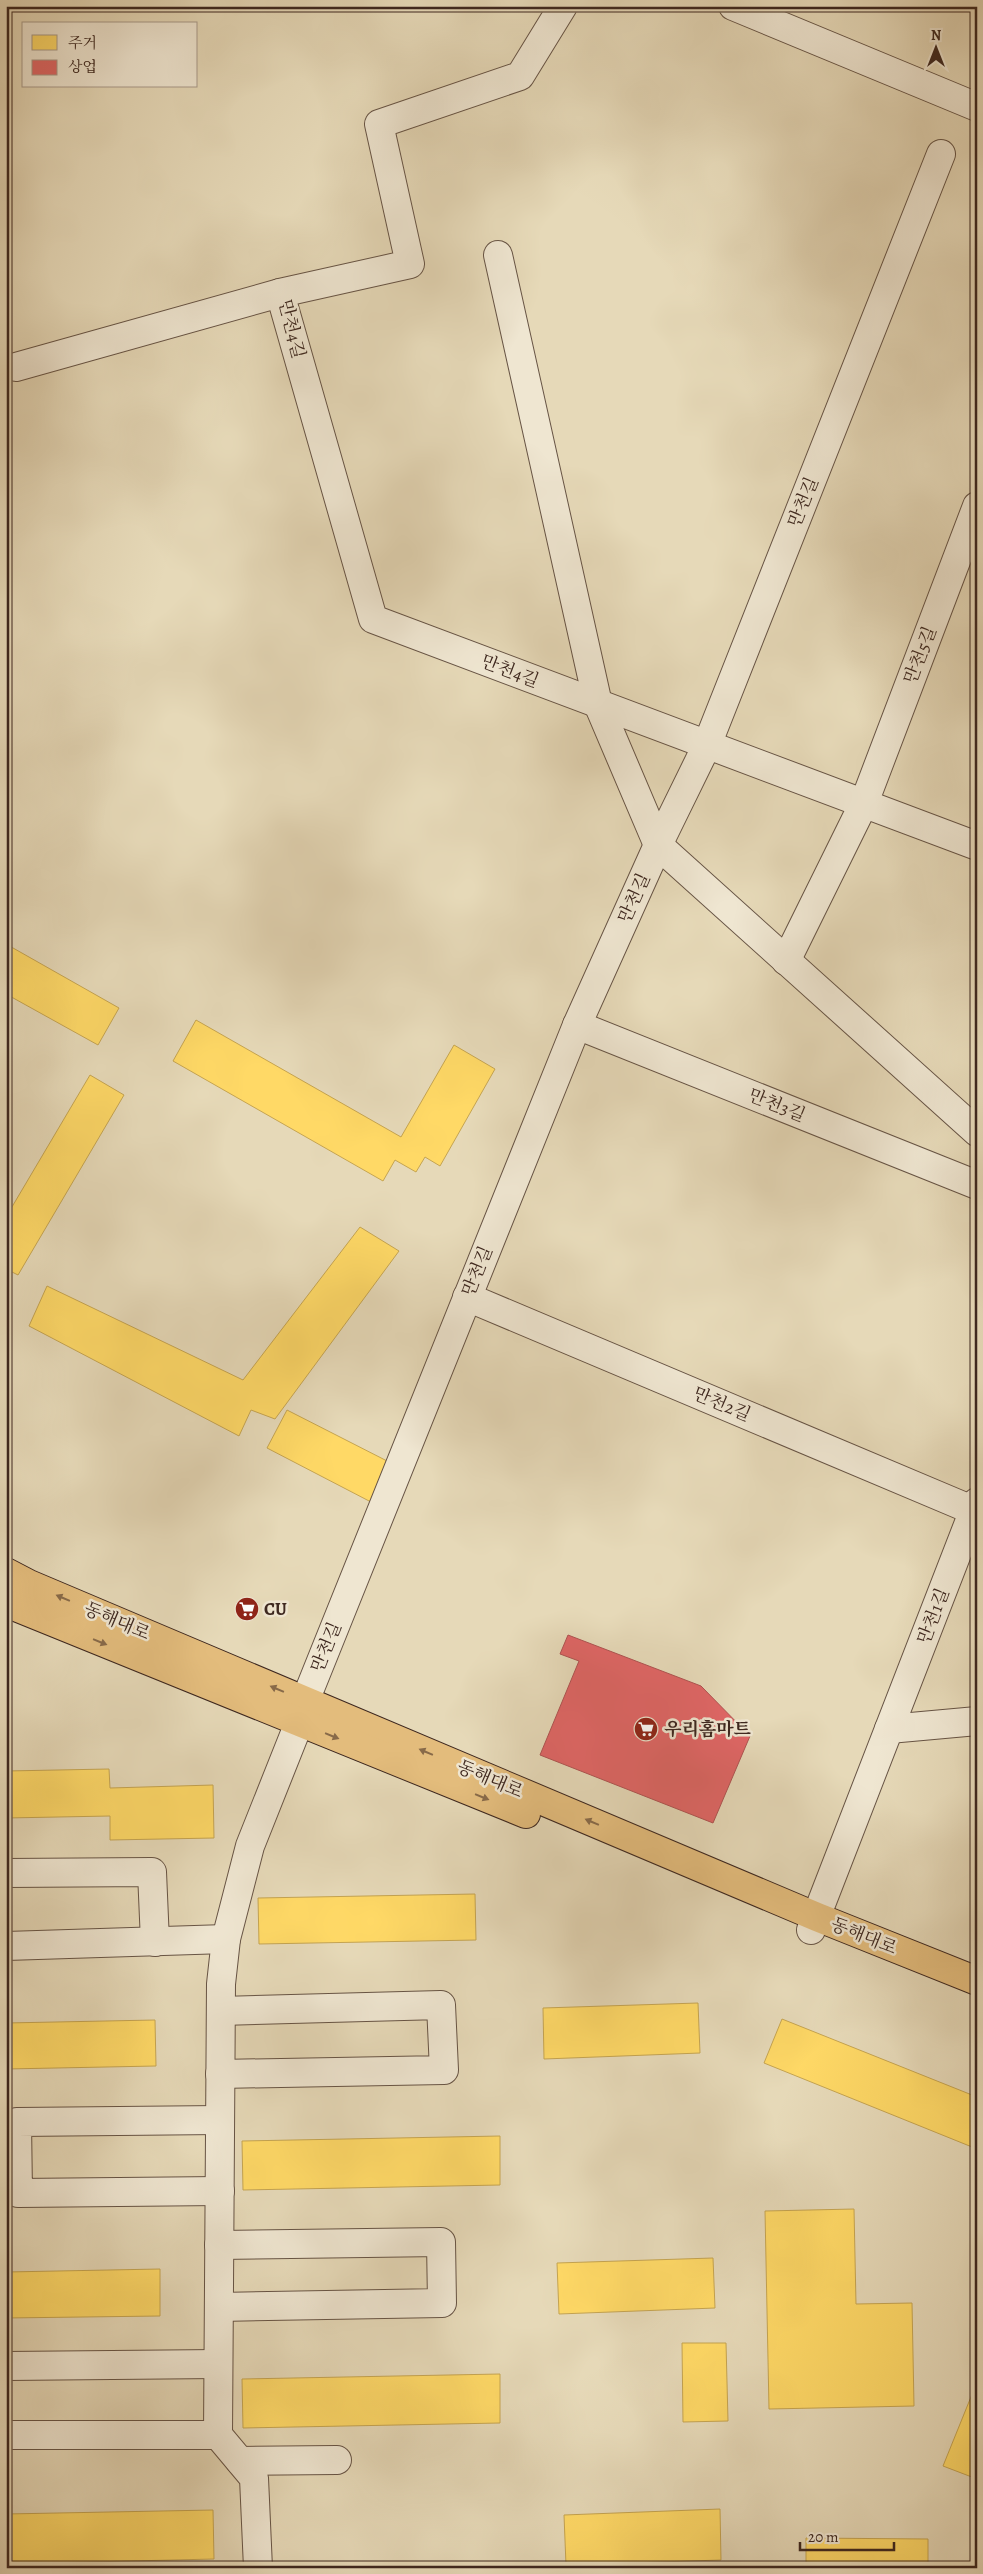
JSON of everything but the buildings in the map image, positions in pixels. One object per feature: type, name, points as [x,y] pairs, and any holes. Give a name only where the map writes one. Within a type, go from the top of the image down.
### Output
[{"type":"main road","name":"동해대로","points":[[6,1572],[302,1712]]},
{"type":"main road","name":"동해대로","points":[[6,1603],[302,1712],[814,1924],[977,1997]]},
{"type":"main road","name":"동해대로","points":[[814,1924],[977,1981]]},
{"type":"street","name":"만천4길","points":[[563,6],[520,76],[379,124],[410,264],[280,293],[373,619],[598,704]]},
{"type":"street","points":[[732,6],[977,107]]},
{"type":"street","name":"만천길","points":[[218,2435],[221,2011],[226,1940],[250,1846],[467,1297],[578,1025],[658,845],[707,745],[941,154]]},
{"type":"street","points":[[498,255],[598,704],[658,845],[977,1132]]},
{"type":"street","points":[[16,367],[280,293]]},
{"type":"street","name":"만천5길","points":[[786,960],[864,804],[977,506]]},
{"type":"street","points":[[598,704],[977,846]]},
{"type":"street","name":"만천3길","points":[[578,1025],[977,1185]]},
{"type":"street","name":"만천2길","points":[[467,1297],[976,1508]]},
{"type":"street","name":"만천1길","points":[[814,1924],[976,1508]]},
{"type":"street","points":[[889,1729],[977,1721]]},
{"type":"street","points":[[6,1873],[152,1872],[155,1942]]},
{"type":"street","points":[[6,1946],[226,1940]]},
{"type":"street","points":[[220,2074],[444,2070],[441,2005],[221,2011]]},
{"type":"street","points":[[220,2120],[17,2122],[18,2193],[220,2191]]},
{"type":"street","points":[[219,2245],[441,2242],[442,2303],[219,2307]]},
{"type":"street","points":[[6,2366],[218,2364]]},
{"type":"street","points":[[6,2435],[218,2435],[254,2478],[258,2568]]},
{"type":"street","points":[[240,2461],[337,2460]]},
{"type":"place","name":"CU","points":[[247,1609]]},
{"type":"place","name":"우리홈마트","points":[[646,1729]]}]
